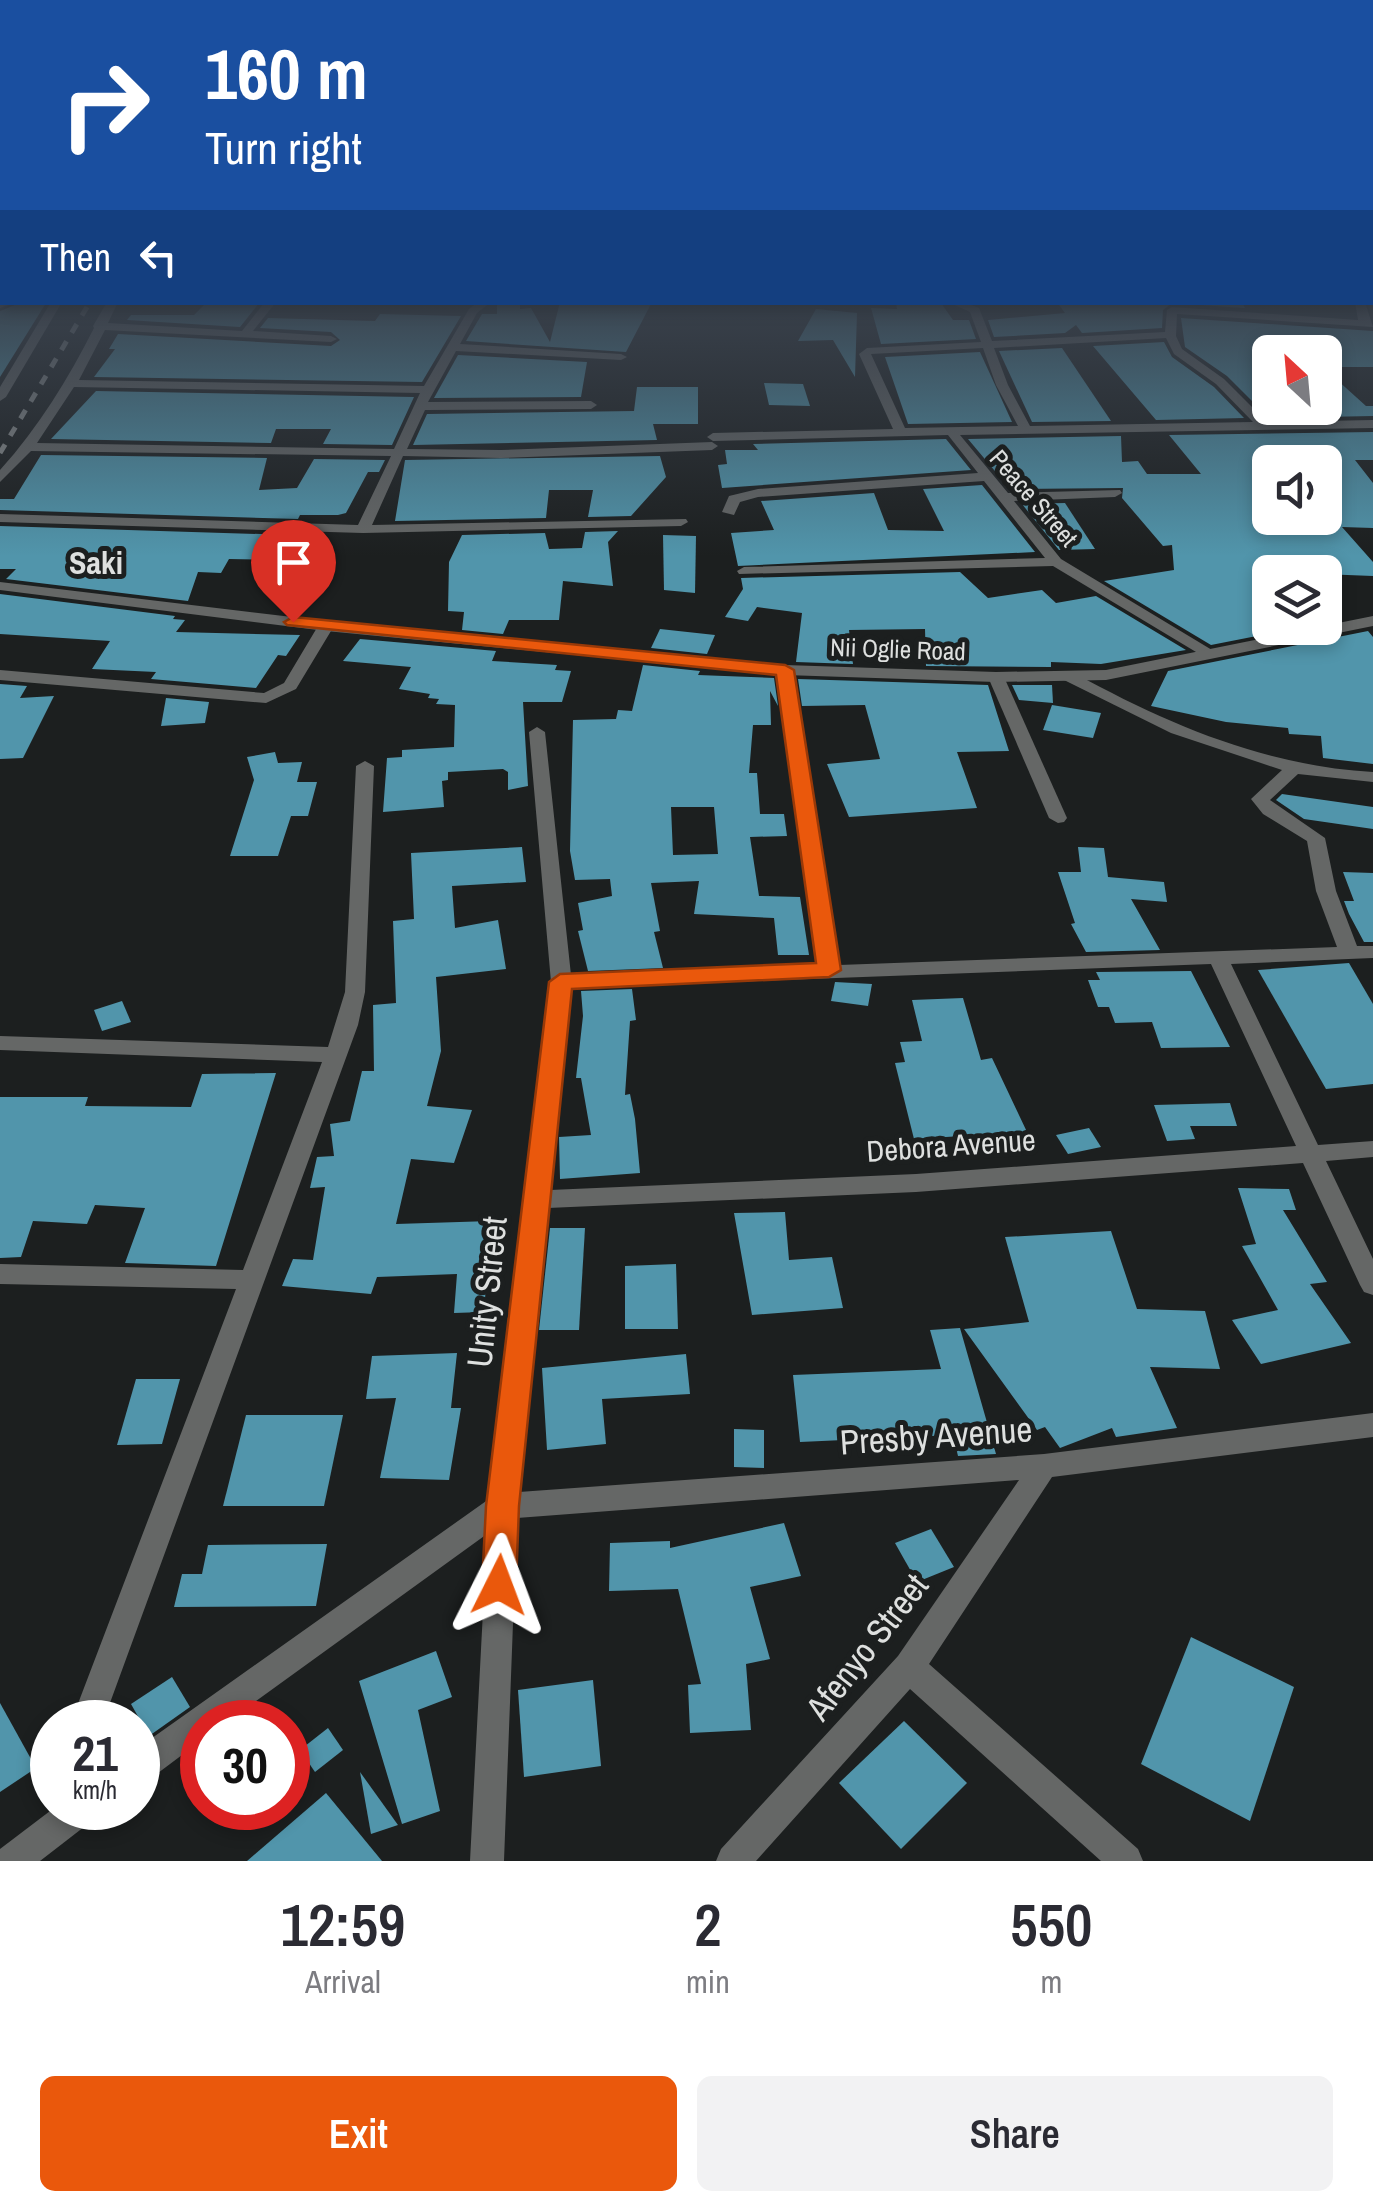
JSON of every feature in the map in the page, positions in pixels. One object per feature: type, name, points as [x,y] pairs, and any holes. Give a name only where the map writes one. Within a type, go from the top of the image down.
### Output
[{"type":"street","points":[[0,478],[28,447],[70,383],[428,390]]},
{"type":"street","points":[[364,529],[432,383]]},
{"type":"street","points":[[877,383],[900,431]]},
{"type":"street","points":[[1004,383],[1026,430]]},
{"type":"street","points":[[1220,383],[1264,426]]},
{"type":"street","points":[[421,406],[590,404]]},
{"type":"street","name":"Peace Street","points":[[951,431],[1373,424]]},
{"type":"street","points":[[28,447],[501,454],[951,431]]},
{"type":"street","name":"Peace Street","points":[[951,431],[984,478],[1056,562],[1206,653]]},
{"type":"street","points":[[730,512],[734,499],[758,493],[984,478]]},
{"type":"street","points":[[1003,498],[1115,493]]},
{"type":"street","points":[[0,518],[364,529],[681,522]]},
{"type":"street","points":[[744,571],[1056,562]]},
{"type":"street","name":"Nii Oglie Road","points":[[0,586],[326,626],[785,670],[996,677],[1070,677],[1148,668],[1373,621]]},
{"type":"street","points":[[0,675],[266,698],[290,686],[326,626]]},
{"type":"street","points":[[785,670],[829,970]]},
{"type":"street","points":[[996,677],[1058,818]]},
{"type":"street","points":[[1070,677],[1138,712],[1293,768],[1319,775],[1373,777]]},
{"type":"street","name":"Unity Street","points":[[487,1861],[502,1506],[560,982],[537,732]]},
{"type":"street","points":[[95,1700],[337,1055],[354,992],[365,766]]},
{"type":"street","points":[[1293,768],[1260,799],[1270,810],[1316,838],[1326,890],[1349,953]]},
{"type":"street","points":[[560,982],[1373,952]]},
{"type":"street","points":[[1218,957],[1313,1151],[1373,1285]]},
{"type":"street","points":[[0,1043],[337,1055]]},
{"type":"street","name":"Debora Avenue","points":[[534,1200],[916,1182],[1373,1148]]},
{"type":"street","points":[[0,1274],[254,1280]]},
{"type":"street","name":"Presby Avenue","points":[[502,1506],[1044,1466],[1373,1425]]},
{"type":"street","name":"Afenyo Street","points":[[733,1861],[909,1667],[1044,1466]]},
{"type":"street","points":[[160,1751],[502,1506]]},
{"type":"street","points":[[909,1667],[1126,1861]]},
{"type":"street","points":[[12,1861],[41,1830]]},
{"type":"building","points":[[442,383],[583,383],[581,397],[434,398]]},
{"type":"building","points":[[764,383],[803,384],[810,406],[769,405]]},
{"type":"building","points":[[894,383],[994,383],[1012,422],[908,424]]},
{"type":"building","points":[[1014,383],[1085,383],[1111,421],[1032,422]]},
{"type":"building","points":[[1124,383],[1208,383],[1244,418],[1156,420]]},
{"type":"building","points":[[1234,383],[1252,383],[1252,401]]},
{"type":"building","points":[[1342,384],[1366,406],[1373,406],[1373,416],[1342,417]]},
{"type":"building","points":[[637,387],[698,387],[698,424],[653,424],[657,440],[413,445],[427,414],[634,411]]},
{"type":"building","points":[[96,391],[414,397],[392,445],[323,444],[331,429],[276,429],[271,443],[51,439]]},
{"type":"building","points":[[1373,432],[1373,460],[1355,460],[1373,483],[1373,528],[1342,527],[1373,562],[1373,576],[1342,575],[1342,555],[1252,555],[1252,637],[1211,645],[1104,581],[1174,570],[1172,545],[1163,546],[1122,498],[1123,488],[1010,489],[968,439],[1121,436],[1122,462],[1138,461],[1147,474],[1201,474],[1169,435]]},
{"type":"building","points":[[946,439],[971,470],[722,488],[718,465],[727,464],[725,450],[758,450],[753,444]]},
{"type":"building","points":[[41,455],[267,458],[259,490],[297,488],[314,459],[385,460],[379,472],[368,472],[346,513],[338,515],[300,515],[298,519],[0,510],[0,499],[14,499]]},
{"type":"building","points":[[660,456],[666,477],[631,516],[588,517],[593,490],[549,490],[546,518],[395,521],[405,460]]},
{"type":"building","points":[[982,485],[1035,552],[738,566],[731,533],[774,530],[761,501],[874,493],[888,530],[944,531],[923,489]]},
{"type":"building","points":[[1065,503],[1095,549],[1059,550],[1022,504]]},
{"type":"building","points":[[0,526],[291,535],[281,560],[229,559],[221,573],[198,572],[188,601],[6,579],[16,569],[0,569]]},
{"type":"building","points":[[618,531],[608,542],[613,586],[563,581],[559,620],[509,620],[503,634],[462,630],[464,612],[448,611],[449,562],[462,535],[545,533],[549,549],[582,548],[585,532]]},
{"type":"building","points":[[663,535],[696,536],[695,593],[664,590]]},
{"type":"building","points":[[960,572],[988,598],[1042,590],[1056,603],[1096,596],[1186,650],[1101,664],[926,666],[925,629],[849,630],[853,664],[796,662],[802,613],[757,607],[748,621],[725,617],[743,589],[741,578]]},
{"type":"building","points":[[0,594],[175,616],[173,619],[185,620],[176,632],[300,635],[286,656],[278,655],[256,688],[151,679],[156,672],[92,669],[110,641],[0,634]]},
{"type":"building","points":[[660,629],[715,635],[707,654],[651,648]]},
{"type":"building","points":[[1368,631],[1373,637],[1373,764],[1323,758],[1321,736],[1289,734],[1288,728],[1226,722],[1151,706],[1168,671],[1298,645],[1342,645],[1342,636]]},
{"type":"building","points":[[360,639],[496,651],[492,661],[557,665],[555,670],[571,671],[562,702],[523,702],[528,786],[508,790],[508,772],[503,769],[448,772],[448,780],[442,781],[444,807],[383,812],[387,758],[402,757],[402,750],[454,747],[455,705],[436,704],[439,699],[428,698],[430,694],[399,689],[411,667],[343,661]]},
{"type":"building","points":[[643,665],[700,671],[698,675],[774,678],[778,706],[770,691],[771,725],[753,725],[749,773],[757,773],[760,814],[784,814],[787,836],[750,837],[759,896],[800,897],[809,955],[778,955],[774,918],[694,914],[699,881],[651,883],[660,931],[654,932],[663,968],[588,971],[578,931],[583,930],[578,903],[612,896],[610,879],[575,880],[570,851],[573,720],[616,719],[618,710],[632,711]],"holes":[[[671,807],[714,807],[718,854],[673,855]]]},
{"type":"building","points":[[798,679],[988,685],[1009,751],[957,752],[977,808],[849,817],[827,764],[880,759],[865,705],[802,706]]},
{"type":"building","points":[[0,684],[27,686],[20,698],[54,696],[23,758],[0,759]]},
{"type":"building","points":[[1012,685],[1052,685],[1053,703],[1019,700]]},
{"type":"building","points":[[166,698],[209,702],[205,723],[161,726]]},
{"type":"building","points":[[1052,705],[1101,713],[1093,738],[1043,730]]},
{"type":"building","points":[[275,752],[278,763],[302,762],[297,782],[317,782],[308,816],[291,816],[278,856],[230,856],[254,780],[247,757]]},
{"type":"building","points":[[1282,794],[1373,807],[1373,829],[1304,819],[1276,800]]},
{"type":"building","points":[[522,847],[526,882],[452,886],[455,928],[498,920],[506,969],[436,977],[441,1051],[427,1106],[472,1110],[454,1163],[411,1159],[396,1224],[491,1221],[484,1312],[454,1313],[457,1274],[377,1277],[371,1294],[282,1286],[293,1259],[313,1260],[325,1187],[310,1188],[317,1157],[334,1156],[330,1124],[350,1121],[362,1071],[374,1071],[373,1005],[396,1003],[393,921],[414,919],[411,853]]},
{"type":"building","points":[[1078,847],[1104,848],[1108,877],[1164,882],[1167,902],[1131,899],[1160,950],[1086,952],[1071,924],[1075,923],[1058,872],[1081,872]]},
{"type":"building","points":[[1343,872],[1373,873],[1373,942],[1364,942],[1349,914],[1344,901],[1354,901]]},
{"type":"building","points":[[1349,963],[1373,1004],[1373,1084],[1326,1089],[1258,970]]},
{"type":"building","points":[[1191,971],[1230,1047],[1161,1048],[1152,1022],[1115,1023],[1109,1007],[1098,1007],[1088,980],[1100,980],[1096,972]]},
{"type":"building","points":[[835,982],[872,984],[868,1006],[831,1001]]},
{"type":"building","points":[[632,989],[636,1020],[630,1021],[625,1095],[630,1094],[635,1119],[640,1173],[560,1179],[559,1137],[591,1135],[581,1078],[576,1078],[583,1016],[581,991]]},
{"type":"building","points":[[963,998],[981,1060],[992,1058],[1027,1132],[914,1139],[895,1063],[905,1062],[900,1042],[922,1041],[912,1000]]},
{"type":"building","points":[[122,1001],[131,1022],[102,1031],[94,1010]]},
{"type":"building","points":[[276,1073],[216,1266],[125,1263],[145,1208],[95,1205],[87,1224],[33,1221],[21,1257],[0,1258],[0,1097],[88,1097],[85,1106],[191,1107],[202,1074]]},
{"type":"building","points":[[1230,1103],[1237,1126],[1190,1126],[1195,1139],[1167,1141],[1154,1105]]},
{"type":"building","points":[[1089,1128],[1101,1147],[1068,1154],[1056,1135]]},
{"type":"building","points":[[1238,1188],[1289,1189],[1296,1210],[1283,1210],[1327,1282],[1310,1284],[1351,1343],[1261,1364],[1232,1320],[1278,1310],[1242,1246],[1256,1244]]},
{"type":"building","points":[[785,1212],[789,1260],[832,1257],[843,1308],[752,1315],[734,1213]]},
{"type":"building","points":[[550,1228],[585,1228],[579,1330],[539,1330]]},
{"type":"building","points":[[1111,1231],[1137,1309],[1205,1311],[1220,1369],[1150,1367],[1177,1428],[1116,1437],[1112,1428],[1060,1448],[1045,1427],[1037,1430],[964,1329],[1029,1322],[1005,1237]]},
{"type":"building","points":[[676,1264],[678,1329],[625,1329],[625,1266]]},
{"type":"building","points":[[960,1328],[996,1454],[958,1456],[953,1435],[800,1442],[793,1375],[941,1369],[930,1330]]},
{"type":"building","points":[[457,1353],[451,1408],[461,1408],[449,1480],[380,1478],[396,1398],[366,1399],[372,1356]]},
{"type":"building","points":[[686,1354],[690,1394],[602,1399],[606,1444],[547,1450],[542,1368]]},
{"type":"building","points":[[136,1379],[180,1379],[162,1444],[117,1445]]},
{"type":"building","points":[[246,1415],[343,1415],[324,1506],[223,1506]]},
{"type":"building","points":[[734,1429],[764,1430],[764,1468],[734,1467]]},
{"type":"building","points":[[784,1523],[801,1576],[750,1587],[770,1659],[746,1664],[751,1730],[690,1733],[688,1685],[701,1684],[678,1589],[609,1591],[610,1543],[670,1541],[670,1548]]},
{"type":"building","points":[[931,1529],[954,1567],[917,1582],[895,1543]]},
{"type":"building","points":[[327,1544],[316,1606],[174,1607],[182,1574],[202,1574],[208,1545]]},
{"type":"building","points":[[1191,1637],[1294,1687],[1250,1821],[1141,1764]]},
{"type":"building","points":[[436,1651],[452,1697],[418,1710],[440,1811],[402,1824],[359,1681]]},
{"type":"building","points":[[172,1677],[186,1700],[180,1700],[180,1714],[160,1728],[160,1700],[137,1700]]},
{"type":"building","points":[[593,1680],[601,1766],[524,1777],[518,1690]]},
{"type":"building","points":[[0,1703],[30,1757],[30,1772],[0,1792]]},
{"type":"building","points":[[904,1721],[967,1783],[901,1849],[839,1783]]},
{"type":"building","points":[[328,1728],[343,1750],[315,1772],[310,1765],[310,1742]]},
{"type":"building","points":[[360,1772],[398,1825],[371,1834]]},
{"type":"building","points":[[326,1793],[382,1861],[247,1861],[283,1830],[310,1830],[310,1807]]},
{"type":"railway","points":[[0,453],[42,383]]},
{"type":"district","name":"Saki","points":[[96,563]]},
{"type":"route","points":[[293,622],[785,670],[829,970],[560,982],[502,1506],[499,1585]]}]
